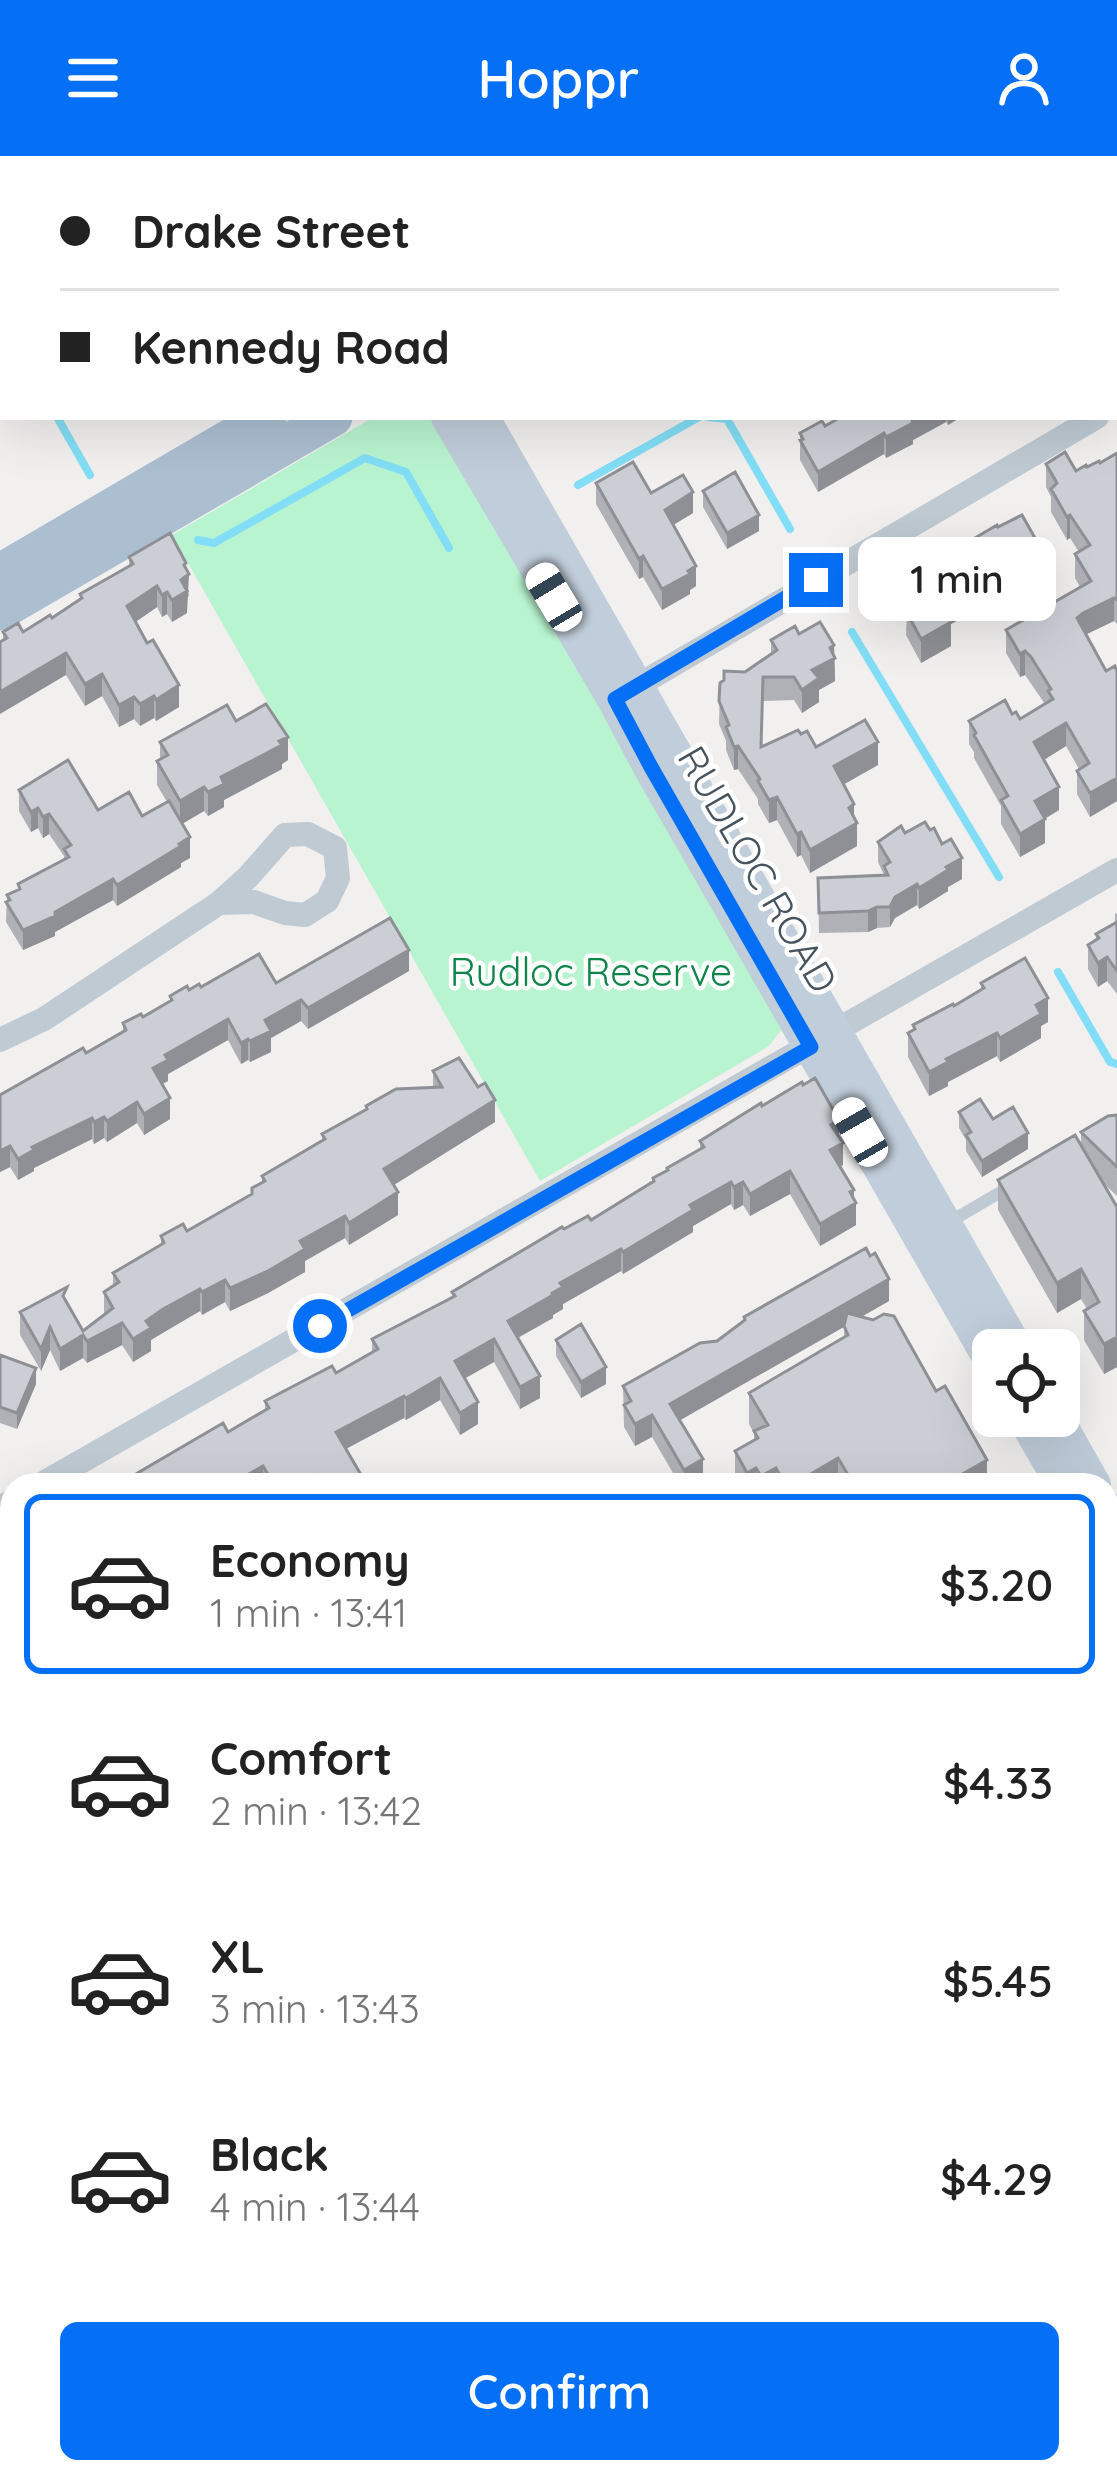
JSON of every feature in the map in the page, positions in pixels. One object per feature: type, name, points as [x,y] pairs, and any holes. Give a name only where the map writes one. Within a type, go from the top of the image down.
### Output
[{"type":"main road","points":[[0,573],[262,420]]},
{"type":"main road","points":[[0,611],[328,420]]},
{"type":"main road","name":"RUDLOC ROAD","points":[[451,420],[626,692]]},
{"type":"main road","name":"RUDLOC ROAD","points":[[483,420],[626,692],[823,1040],[975,1329]]},
{"type":"main road","name":"RUDLOC ROAD","points":[[823,1040],[945,1225],[1004,1329]]},
{"type":"main road","points":[[1036,1437],[1057,1473]]},
{"type":"main road","points":[[1066,1437],[1086,1473]]},
{"type":"street","points":[[626,692],[1092,420]]},
{"type":"street","points":[[0,1040],[44,1019],[219,903],[285,835],[308,834],[335,848],[338,878],[327,901],[305,915],[254,902],[219,903]]},
{"type":"street","points":[[61,1473],[1117,870]]},
{"type":"lane","points":[[945,1225],[1025,1178]]},
{"type":"green space","name":"Rudloc Reserve","points":[[369,420],[432,420],[520,552],[786,1024],[769,1046],[540,1181],[172,535]]},
{"type":"building","points":[[836,420],[913,423],[886,437],[884,433],[818,472],[800,433],[822,421],[825,426]]},
{"type":"building","points":[[1065,452],[1076,471],[1117,453],[1117,600],[1077,618],[1106,671],[1115,666],[1117,671],[1117,778],[1090,793],[1077,771],[1089,763],[1066,723],[1034,742],[1059,787],[1035,801],[1045,819],[1020,834],[1001,800],[1008,796],[969,721],[1005,700],[1020,719],[1053,699],[1031,657],[1025,651],[1020,654],[1006,630],[1091,581],[1075,554],[1090,545],[1051,489],[1057,483],[1046,464]]},
{"type":"building","points":[[633,462],[651,493],[683,475],[693,492],[665,510],[696,566],[662,589],[643,556],[639,559],[596,483]]},
{"type":"building","points":[[735,472],[759,515],[727,533],[703,491]]},
{"type":"building","points":[[1022,515],[1040,547],[1001,568],[1007,579],[986,591],[982,583],[942,605],[951,622],[921,639],[906,611],[917,605],[900,575]]},
{"type":"building","points":[[170,533],[186,563],[189,574],[181,580],[187,591],[172,600],[157,586],[127,606],[147,643],[153,640],[179,685],[156,700],[154,696],[140,704],[134,697],[119,705],[102,674],[85,684],[66,653],[0,692],[0,642],[7,638],[3,632],[18,623],[23,632],[52,618],[82,598],[80,594],[133,564],[129,557]]},
{"type":"building","points":[[820,622],[834,645],[830,648],[835,658],[812,670],[819,678],[802,690],[794,677],[763,677],[761,747],[798,730],[801,734],[807,731],[816,747],[865,720],[878,742],[834,766],[854,804],[849,808],[857,823],[810,850],[777,797],[769,800],[760,779],[738,746],[734,747],[719,701],[724,671],[745,672],[777,650],[771,640],[795,626],[799,634]]},
{"type":"building","points":[[266,704],[288,737],[279,741],[282,745],[221,777],[224,784],[208,792],[204,787],[180,801],[157,761],[168,755],[160,742],[227,705],[236,721]]},
{"type":"building","points":[[68,760],[98,810],[129,792],[142,816],[169,801],[190,837],[117,885],[113,879],[23,930],[6,902],[10,900],[7,895],[20,889],[18,884],[69,857],[64,849],[71,845],[49,814],[43,817],[38,808],[31,812],[19,790]]},
{"type":"building","points":[[925,822],[942,844],[951,839],[962,858],[919,888],[917,884],[895,897],[890,907],[819,913],[818,878],[888,875],[884,866],[890,862],[878,842],[901,826],[905,833]]},
{"type":"building","points":[[390,918],[409,950],[308,1008],[301,1000],[265,1020],[271,1031],[250,1041],[241,1043],[228,1019],[165,1055],[168,1060],[153,1068],[170,1098],[144,1114],[137,1102],[107,1121],[92,1118],[32,1147],[18,1159],[10,1146],[0,1151],[0,1095],[83,1048],[86,1053],[126,1030],[123,1023],[143,1017],[187,986],[189,990],[201,987],[259,954],[276,983]]},
{"type":"building","points":[[1117,922],[1117,971],[1107,957],[1098,963],[1088,945],[1099,938],[1096,934]]},
{"type":"building","points":[[1025,958],[1048,998],[1036,1005],[1041,1014],[1000,1038],[997,1033],[946,1059],[929,1072],[908,1033],[915,1029],[913,1025],[954,1006],[984,988],[981,983]]},
{"type":"building","points":[[459,1058],[478,1087],[485,1083],[495,1100],[384,1169],[398,1192],[349,1223],[345,1216],[300,1241],[305,1249],[268,1271],[230,1288],[225,1280],[200,1289],[163,1309],[146,1321],[151,1328],[133,1339],[122,1323],[87,1341],[83,1335],[60,1349],[50,1327],[41,1349],[20,1312],[67,1287],[63,1296],[83,1331],[113,1308],[104,1292],[119,1282],[113,1273],[164,1243],[161,1236],[183,1224],[187,1231],[252,1194],[252,1188],[265,1181],[262,1176],[396,1089],[442,1087],[433,1071]]},
{"type":"building","points":[[815,1078],[839,1120],[831,1125],[843,1143],[830,1150],[854,1190],[850,1192],[856,1203],[820,1224],[790,1171],[750,1194],[743,1182],[734,1187],[731,1182],[623,1252],[560,1283],[563,1287],[553,1295],[508,1321],[540,1376],[520,1387],[494,1339],[455,1361],[478,1402],[460,1413],[440,1378],[336,1432],[360,1473],[267,1473],[263,1466],[251,1473],[138,1473],[223,1423],[228,1432],[269,1408],[265,1401],[332,1366],[336,1373],[378,1349],[372,1339],[455,1296],[452,1292],[562,1227],[588,1216],[591,1220],[704,1147],[700,1141],[761,1103]]},
{"type":"building","points":[[980,1099],[993,1119],[1013,1107],[1028,1133],[982,1161],[959,1112]]},
{"type":"building","points":[[1117,1115],[1117,1167],[1081,1132]]},
{"type":"building","points":[[1075,1135],[1117,1207],[1117,1337],[1104,1344],[1084,1311],[1099,1302],[1081,1269],[1057,1283],[998,1180]]},
{"type":"building","points":[[866,1248],[870,1256],[875,1253],[889,1279],[670,1404],[703,1459],[684,1470],[652,1415],[635,1424],[624,1405],[631,1401],[623,1386],[700,1343],[717,1341],[744,1317]]},
{"type":"building","points":[[847,1313],[873,1320],[884,1314],[894,1316],[936,1391],[945,1386],[987,1460],[964,1473],[847,1473],[838,1458],[812,1473],[779,1473],[776,1468],[759,1473],[756,1468],[747,1473],[735,1451],[758,1438],[754,1431],[768,1425],[749,1393],[848,1335]]},
{"type":"building","points":[[581,1324],[606,1367],[581,1382],[556,1340]]},
{"type":"building","points":[[0,1355],[36,1368],[17,1413],[0,1407]]},
{"type":"waterway","points":[[59,420],[90,475]]},
{"type":"waterway","points":[[578,485],[694,420]]},
{"type":"waterway","points":[[728,420],[790,529]]},
{"type":"waterway","points":[[198,540],[214,543],[365,458],[406,472],[449,548]]},
{"type":"waterway","points":[[852,632],[999,877]]},
{"type":"waterway","points":[[1058,972],[1110,1062],[1117,1064]]},
{"type":"route","points":[[320,1326],[811,1047],[615,699],[816,580]]}]
